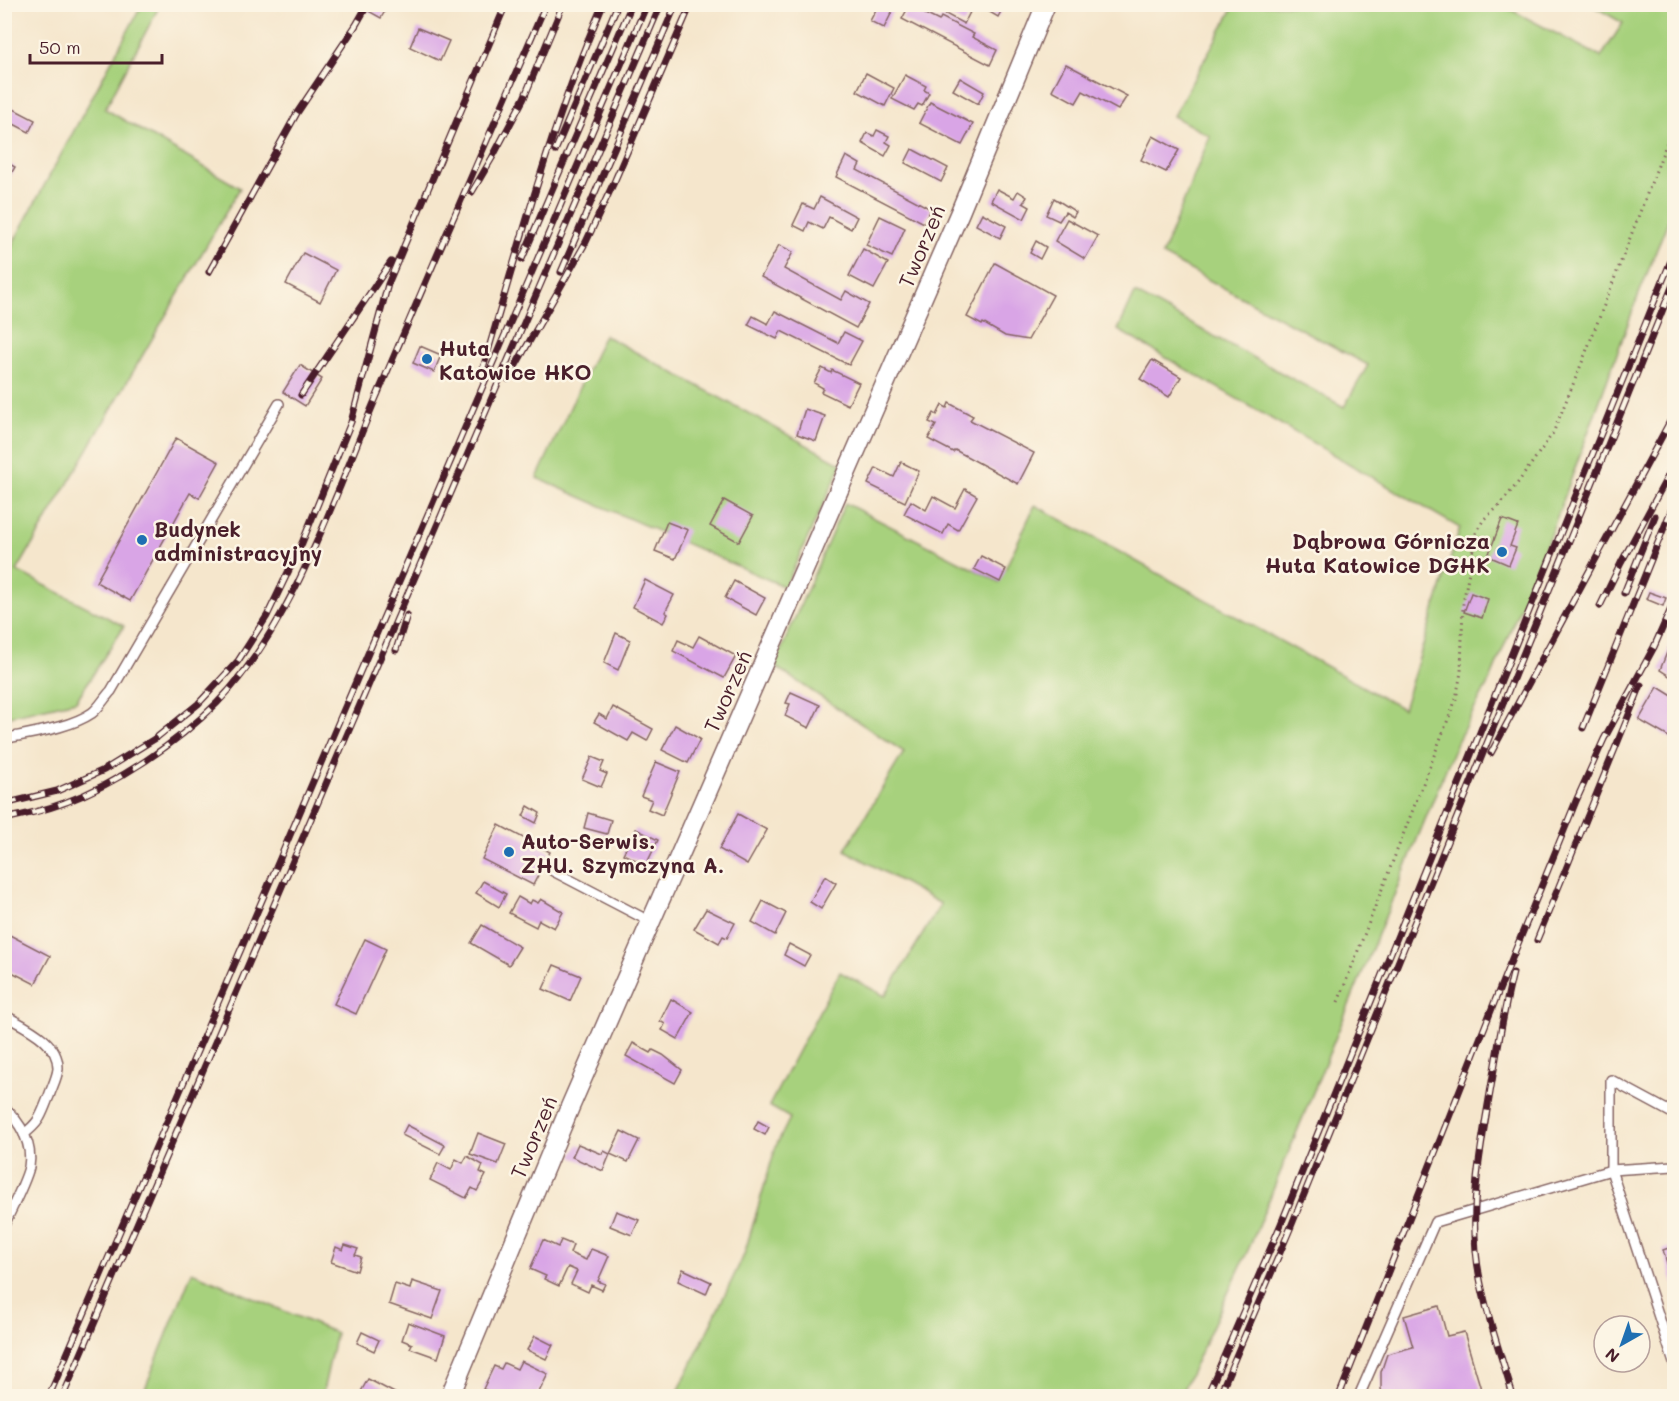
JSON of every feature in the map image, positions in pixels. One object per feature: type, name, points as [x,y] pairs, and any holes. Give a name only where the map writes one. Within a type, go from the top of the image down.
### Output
[{"type":"street","name":"Tworzeń","points":[[450,1396],[570,1107],[960,212],[1046,4]]},
{"type":"lane","points":[[4,739],[41,731],[94,712],[111,691],[279,404]]},
{"type":"lane","points":[[554,871],[651,922]]},
{"type":"lane","points":[[4,1015],[36,1033],[50,1046],[56,1056],[58,1069],[38,1123],[24,1134]]},
{"type":"lane","points":[[1674,1114],[1611,1080],[1611,1170],[1674,1363]]},
{"type":"lane","points":[[4,1108],[20,1125],[28,1143],[29,1167],[4,1225]]},
{"type":"lane","points":[[1359,1396],[1435,1222],[1611,1170],[1674,1166]]},
{"type":"path","points":[[1338,1002],[1456,699],[1461,672],[1462,604],[1476,533],[1484,519],[1498,507],[1517,484],[1553,433],[1674,124]]},
{"type":"green space","points":[[142,5],[160,5],[105,109],[240,188],[17,571],[124,626],[76,701],[5,717],[5,258]]},
{"type":"green space","points":[[1235,5],[1502,5],[1601,57],[1623,23],[1591,5],[1674,5],[1674,206],[1637,299],[1556,520],[1491,678],[1457,742],[1250,1246],[1180,1396],[676,1396],[744,1255],[776,1146],[790,1118],[769,1106],[840,972],[885,996],[941,904],[845,850],[904,752],[774,666],[845,503],[999,582],[1035,505],[1403,709],[1460,528],[1118,330],[1135,293],[1344,407],[1368,365],[1162,255],[1210,136],[1173,116]]},
{"type":"green space","points":[[604,335],[842,464],[785,587],[537,478]]},
{"type":"green space","points":[[192,1272],[336,1333],[322,1396],[142,1396]]},
{"type":"building","points":[[356,4],[389,4],[381,18]]},
{"type":"building","points":[[879,4],[896,4],[884,28],[870,21]]},
{"type":"building","points":[[943,4],[955,4],[970,12],[964,24],[940,11]]},
{"type":"building","points":[[976,4],[1005,4],[998,17]]},
{"type":"building","points":[[909,6],[939,21],[941,17],[974,34],[972,37],[997,50],[990,65],[902,19]]},
{"type":"building","points":[[418,28],[449,41],[440,61],[410,47]]},
{"type":"building","points":[[1066,64],[1127,96],[1118,110],[1083,91],[1076,103],[1052,90]]},
{"type":"building","points":[[866,73],[894,88],[885,106],[857,91]]},
{"type":"building","points":[[905,75],[926,86],[924,90],[929,93],[922,106],[918,104],[914,110],[892,99]]},
{"type":"building","points":[[960,78],[984,92],[978,104],[953,90]]},
{"type":"building","points":[[930,102],[973,124],[962,145],[919,123]]},
{"type":"building","points":[[4,104],[35,120],[29,132],[4,119]]},
{"type":"building","points":[[877,130],[889,136],[886,142],[891,145],[885,156],[862,143],[867,133],[874,136]]},
{"type":"building","points":[[1153,136],[1179,150],[1166,172],[1141,160]]},
{"type":"building","points":[[912,149],[948,168],[941,182],[905,163]]},
{"type":"building","points":[[846,156],[860,164],[857,170],[931,209],[924,223],[836,177]]},
{"type":"building","points":[[4,161],[15,167],[4,186]]},
{"type":"building","points":[[997,189],[1014,198],[1018,191],[1027,197],[1023,203],[1030,207],[1024,219],[991,201]]},
{"type":"building","points":[[820,197],[857,217],[851,229],[829,217],[823,229],[809,222],[805,231],[793,225],[803,204],[814,209]]},
{"type":"building","points":[[1054,198],[1076,212],[1073,217],[1065,212],[1059,221],[1046,215]]},
{"type":"building","points":[[982,213],[1006,226],[1000,238],[976,225]]},
{"type":"building","points":[[880,216],[905,228],[892,257],[866,245]]},
{"type":"building","points":[[1067,219],[1098,236],[1085,259],[1055,241]]},
{"type":"building","points":[[1036,241],[1046,247],[1040,259],[1030,253]]},
{"type":"building","points":[[779,245],[793,252],[784,269],[841,300],[846,291],[869,304],[856,328],[761,277]]},
{"type":"building","points":[[863,249],[888,263],[874,289],[849,276]]},
{"type":"building","points":[[303,253],[336,270],[320,302],[286,284]]},
{"type":"building","points":[[995,263],[1053,295],[1028,340],[1005,336],[967,317]]},
{"type":"building","points":[[775,311],[838,343],[844,332],[862,341],[849,365],[781,331],[777,339],[748,325],[753,316],[768,324]]},
{"type":"building","name":"Huta Katowice HKO","points":[[420,346],[441,355],[434,372],[413,363]]},
{"type":"building","points":[[1152,360],[1181,377],[1169,397],[1140,379]]},
{"type":"building","points":[[300,365],[322,379],[305,406],[283,392]]},
{"type":"building","points":[[822,368],[831,373],[832,370],[859,383],[848,405],[821,392],[823,388],[814,383]]},
{"type":"building","points":[[949,403],[973,416],[970,420],[1034,453],[1018,484],[955,450],[953,452],[928,439],[936,425],[929,422],[934,413],[937,415],[942,405],[947,408]]},
{"type":"building","points":[[805,409],[825,416],[816,441],[797,434]]},
{"type":"building","name":"Budynek administracyjny","points":[[176,438],[219,462],[199,498],[190,493],[130,601],[96,582]]},
{"type":"building","points":[[901,462],[919,471],[905,502],[868,484],[876,468],[894,477]]},
{"type":"building","points":[[965,489],[977,496],[958,530],[948,524],[943,534],[904,514],[911,501],[926,510],[933,496],[955,508]]},
{"type":"building","points":[[724,500],[753,516],[739,542],[710,526]]},
{"type":"building","points":[[1502,519],[1518,525],[1510,546],[1516,548],[1509,565],[1488,556]]},
{"type":"building","points":[[667,522],[688,530],[675,559],[655,551]]},
{"type":"building","points":[[981,556],[1006,569],[1000,582],[974,569]]},
{"type":"building","points":[[645,580],[674,595],[665,612],[668,614],[663,623],[633,607]]},
{"type":"building","points":[[734,581],[765,598],[756,615],[725,598]]},
{"type":"building","points":[[1649,592],[1666,598],[1663,606],[1646,599]]},
{"type":"building","points":[[1471,593],[1488,599],[1482,618],[1464,612]]},
{"type":"building","points":[[616,633],[630,640],[618,670],[604,663]]},
{"type":"building","points":[[1674,635],[1674,679],[1660,670]]},
{"type":"building","points":[[699,636],[736,656],[724,678],[673,651],[678,640],[693,647]]},
{"type":"building","points":[[1658,687],[1674,697],[1674,740],[1639,720]]},
{"type":"building","points":[[791,692],[820,705],[809,728],[785,716],[790,704],[786,703]]},
{"type":"building","points":[[613,707],[653,729],[647,741],[633,733],[628,741],[594,722],[599,714],[607,719]]},
{"type":"building","points":[[675,725],[700,739],[688,763],[662,750]]},
{"type":"building","points":[[592,757],[604,762],[600,771],[607,774],[601,787],[582,779]]},
{"type":"building","points":[[656,762],[680,772],[662,815],[648,809],[652,800],[641,796]]},
{"type":"building","points":[[528,806],[540,813],[536,823],[523,816]]},
{"type":"building","points":[[588,813],[611,820],[607,834],[584,828]]},
{"type":"building","points":[[738,814],[767,830],[747,865],[719,849]]},
{"type":"building","name":"Auto-Serwis. ZHU. Szymczyna A.","points":[[499,825],[550,852],[533,885],[482,859]]},
{"type":"building","points":[[636,829],[658,840],[646,865],[623,854]]},
{"type":"building","points":[[825,876],[836,883],[821,909],[810,902]]},
{"type":"building","points":[[483,881],[506,894],[499,907],[476,893]]},
{"type":"building","points":[[518,897],[530,904],[532,900],[538,903],[541,899],[563,912],[554,928],[539,920],[536,927],[509,913]]},
{"type":"building","points":[[763,901],[786,913],[775,935],[752,922]]},
{"type":"building","points":[[706,909],[735,923],[727,938],[723,936],[719,943],[694,929]]},
{"type":"building","points":[[482,925],[520,947],[509,965],[471,943]]},
{"type":"building","points":[[4,932],[50,956],[35,984],[4,968]]},
{"type":"building","points":[[365,939],[386,949],[356,1014],[334,1004]]},
{"type":"building","points":[[789,944],[810,955],[804,966],[784,955]]},
{"type":"building","points":[[554,965],[581,976],[570,1001],[543,989]]},
{"type":"building","points":[[671,999],[693,1012],[678,1039],[662,1030],[665,1024],[660,1021]]},
{"type":"building","points":[[633,1043],[651,1053],[653,1050],[663,1055],[682,1070],[675,1083],[626,1056]]},
{"type":"building","points":[[758,1121],[769,1127],[765,1135],[754,1129]]},
{"type":"building","points":[[407,1125],[445,1145],[440,1154],[402,1135]]},
{"type":"building","points":[[621,1131],[639,1140],[628,1162],[610,1154]]},
{"type":"building","points":[[478,1133],[506,1144],[498,1164],[470,1154]]},
{"type":"building","points":[[578,1144],[602,1154],[604,1151],[610,1154],[603,1171],[572,1157]]},
{"type":"building","points":[[467,1156],[483,1165],[480,1172],[486,1175],[477,1191],[472,1188],[466,1198],[430,1180],[438,1163],[451,1170],[456,1159],[463,1163]]},
{"type":"building","points":[[616,1211],[639,1220],[632,1235],[610,1226]]},
{"type":"building","points":[[543,1240],[558,1247],[561,1240],[573,1245],[570,1253],[586,1260],[591,1249],[609,1256],[598,1281],[605,1284],[602,1290],[591,1285],[588,1292],[571,1284],[577,1271],[568,1267],[559,1286],[544,1279],[546,1276],[530,1269]]},
{"type":"building","points":[[345,1245],[358,1249],[355,1255],[361,1257],[357,1271],[331,1262],[336,1247],[343,1250]]},
{"type":"building","points":[[1674,1246],[1674,1286],[1663,1250]]},
{"type":"building","points":[[683,1269],[711,1282],[706,1294],[678,1281]]},
{"type":"building","points":[[412,1281],[442,1291],[432,1319],[389,1304],[395,1284],[410,1289]]},
{"type":"building","points":[[1439,1306],[1447,1336],[1464,1332],[1483,1396],[1383,1396],[1381,1372],[1387,1354],[1413,1347],[1404,1316]]},
{"type":"building","points":[[408,1322],[445,1336],[438,1358],[410,1348],[412,1344],[402,1340]]},
{"type":"building","points":[[362,1332],[379,1340],[374,1351],[357,1343]]},
{"type":"building","points":[[535,1336],[553,1345],[546,1359],[527,1350]]},
{"type":"building","points":[[521,1361],[548,1374],[537,1396],[499,1396],[483,1389],[494,1366],[501,1369],[504,1363],[517,1369]]},
{"type":"building","points":[[368,1379],[400,1396],[359,1395]]},
{"type":"railway","points":[[209,272],[297,113],[368,4]]},
{"type":"railway","points":[[4,804],[57,791],[104,770],[156,738],[198,704],[238,661],[267,616],[302,543],[351,422],[388,284],[506,4]]},
{"type":"railway","points":[[4,819],[49,808],[84,795],[145,761],[183,733],[217,703],[243,673],[267,638],[308,562],[326,522],[373,405],[546,4]]},
{"type":"railway","points":[[472,192],[524,98],[563,4]]},
{"type":"railway","points":[[481,375],[551,141],[603,4]]},
{"type":"railway","points":[[555,151],[618,4]]},
{"type":"railway","points":[[522,259],[632,4]]},
{"type":"railway","points":[[49,1396],[647,4]]},
{"type":"railway","points":[[63,1396],[661,4]]},
{"type":"railway","points":[[561,272],[676,4]]},
{"type":"railway","points":[[508,379],[586,242],[691,4]]},
{"type":"railway","points":[[1207,1396],[1281,1224],[1674,253]]},
{"type":"railway","points":[[301,395],[391,262]]},
{"type":"railway","points":[[1219,1396],[1290,1229],[1674,282]]},
{"type":"railway","points":[[1491,753],[1674,414]]},
{"type":"railway","points":[[1600,606],[1674,465]]},
{"type":"railway","points":[[1583,728],[1674,503]]},
{"type":"railway","points":[[1624,593],[1655,516]]},
{"type":"railway","points":[[1339,1396],[1576,801],[1604,739],[1654,647],[1674,602]]},
{"type":"railway","points":[[396,650],[407,615]]},
{"type":"railway","points":[[1537,940],[1641,685]]},
{"type":"railway","points":[[1513,973],[1500,1033],[1480,1152],[1475,1211],[1478,1269],[1491,1324],[1513,1396]]},
{"type":"place","name":"Huta Katowice HKO","points":[[427,359]]},
{"type":"place","name":"Budynek administracyjny","points":[[142,540]]},
{"type":"place","name":"Dąbrowa Górnicza Huta Katowice DGHK","points":[[1502,552]]},
{"type":"place","name":"Auto-Serwis. ZHU. Szymczyna A.","points":[[509,852]]}]
